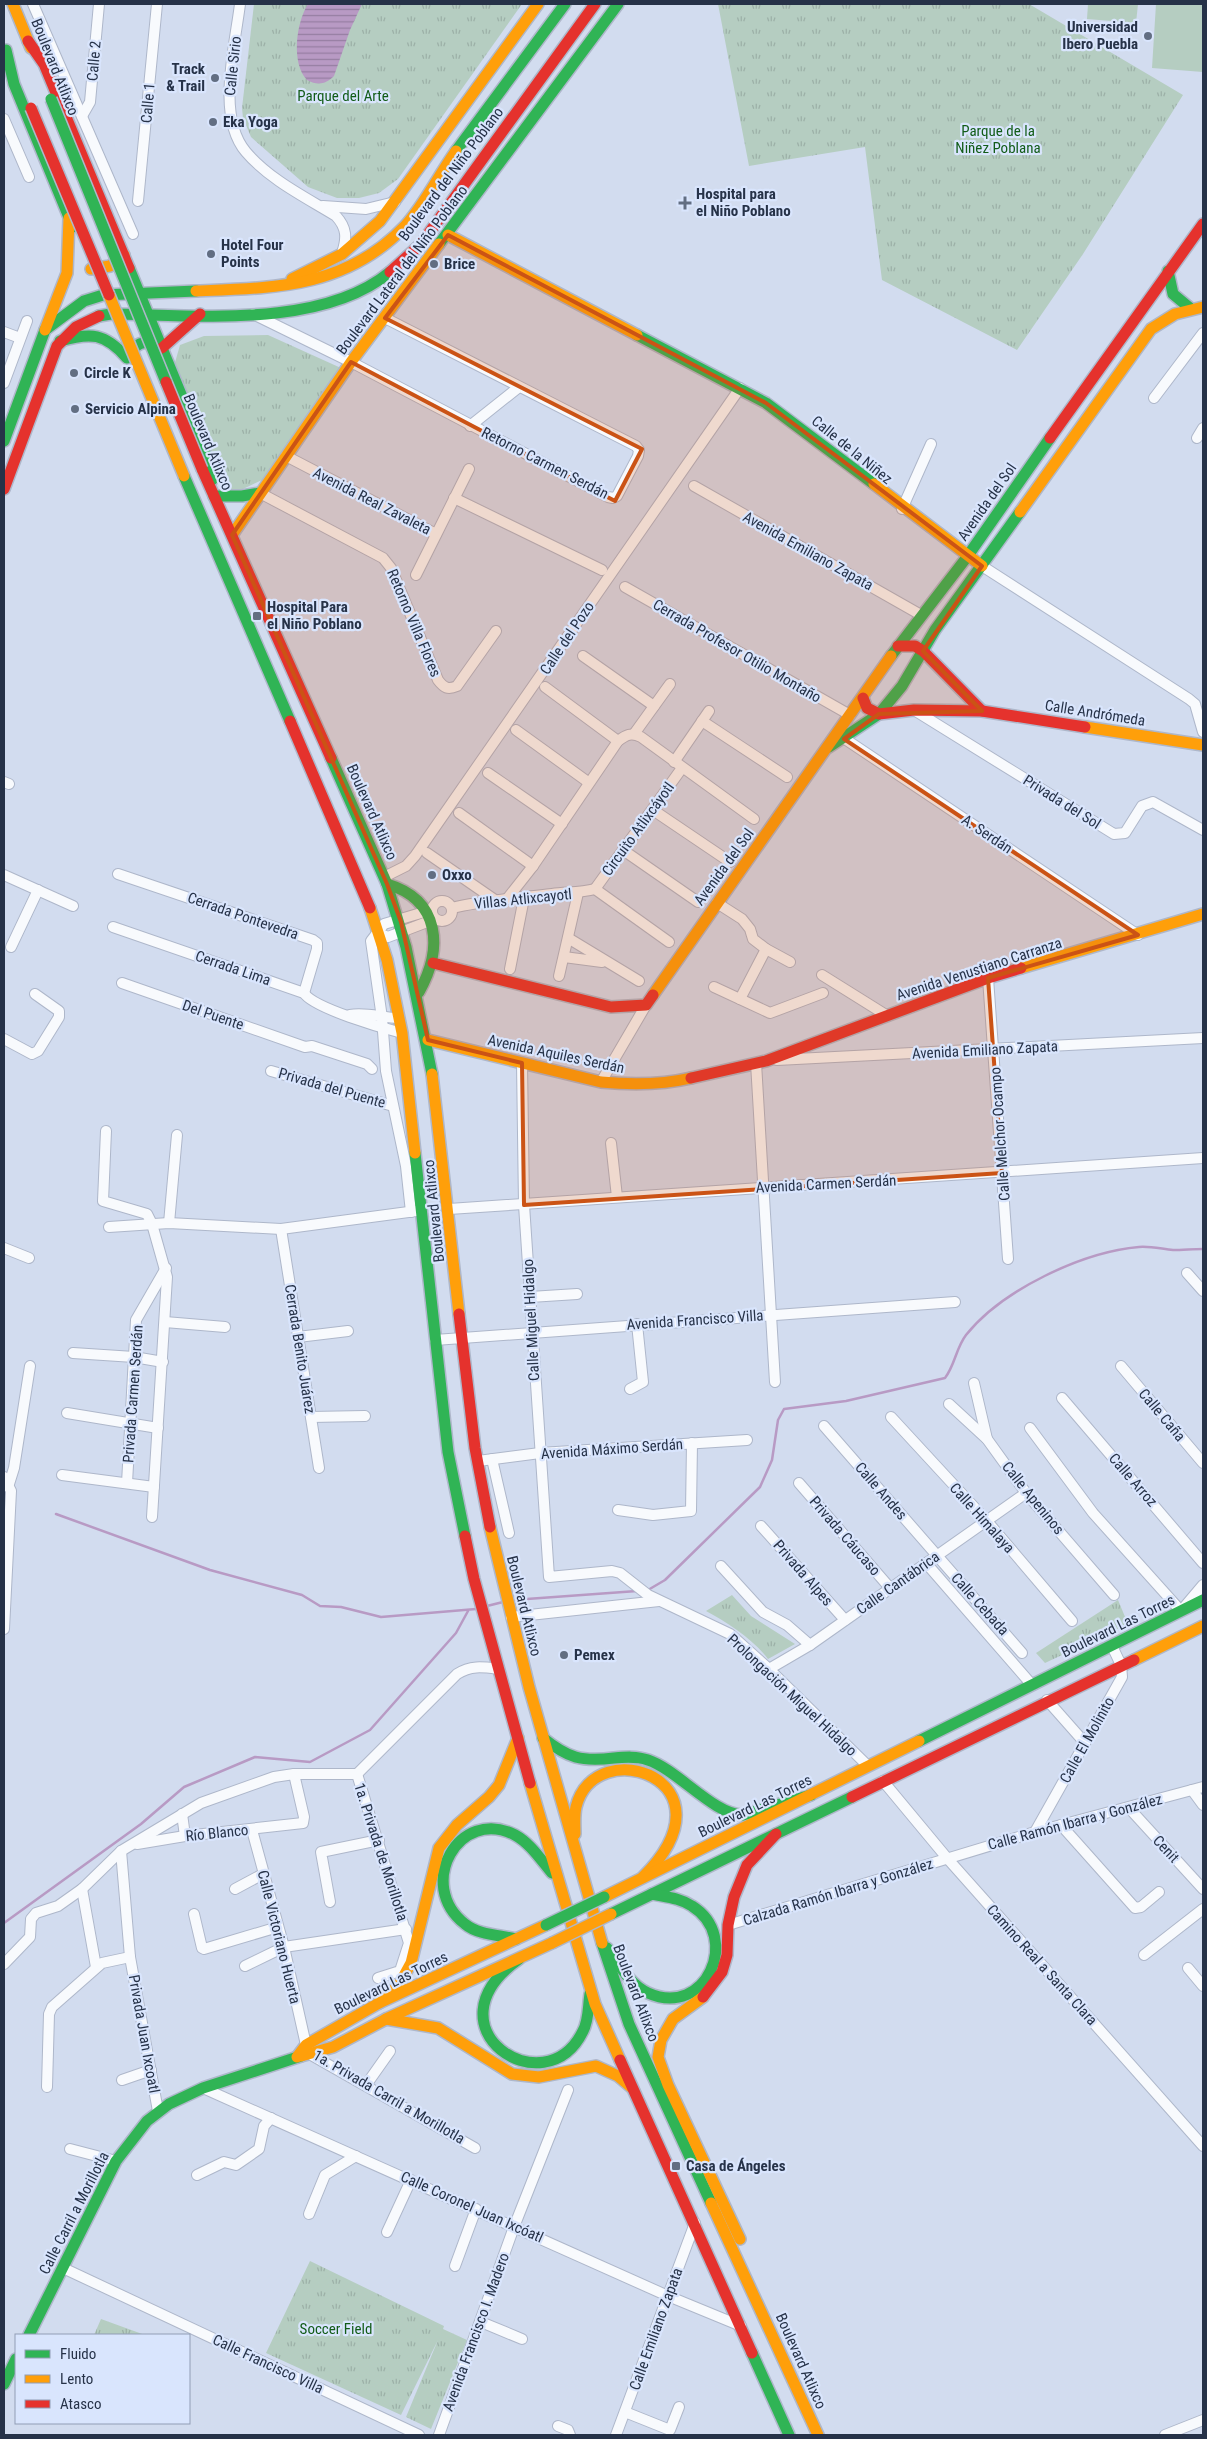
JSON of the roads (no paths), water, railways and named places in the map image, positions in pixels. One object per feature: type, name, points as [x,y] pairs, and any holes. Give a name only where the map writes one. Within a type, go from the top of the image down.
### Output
[{"type":"main road","name":"Boulevard Atlixco","points":[[13,4],[202,469],[386,880],[400,919],[419,992],[428,1040],[449,1209],[462,1337],[488,1527],[543,1738],[598,1936],[629,2024],[818,2435]]},
{"type":"main road","points":[[276,288],[342,254],[380,221],[538,4]]},
{"type":"main road","name":"Boulevard del Niño Poblano","points":[[103,295],[276,288],[343,271],[366,259],[405,226],[455,152],[565,4]]},
{"type":"main road","name":"Boulevard del Niño Poblano","points":[[60,341],[82,322],[111,314],[252,314],[296,309],[351,296],[386,276],[420,244],[595,4]]},
{"type":"main road","name":"Boulevard Lateral del Niño Poblano","points":[[232,535],[351,362],[448,235],[618,4]]},
{"type":"main road","points":[[557,14],[558,22],[567,30],[611,14]]},
{"type":"main road","points":[[28,40],[44,64],[149,314],[210,467],[214,496],[235,497],[260,493]]},
{"type":"main road","points":[[538,40],[552,42],[557,55]]},
{"type":"main road","name":"Boulevard Atlixco","points":[[5,47],[184,476],[370,908],[378,933],[402,1033],[416,1211],[435,1340],[448,1452],[474,1579],[556,1877],[590,1990],[632,2088],[741,2326],[788,2434]]},
{"type":"main road","points":[[5,47],[14,84],[111,314],[127,358],[184,490],[198,508]]},
{"type":"main road","points":[[406,187],[455,152]]},
{"type":"main road","points":[[452,202],[482,188]]},
{"type":"main road","points":[[4,441],[66,273],[69,218]]},
{"type":"main road","points":[[1185,248],[1203,224]]},
{"type":"main road","points":[[405,226],[420,244],[407,288]]},
{"type":"main road","name":"Calle de la Niñez","points":[[448,235],[740,388],[793,421],[902,509],[982,566]]},
{"type":"main road","points":[[1185,248],[1203,243]]},
{"type":"main road","name":"Avenida del Sol","points":[[646,1005],[717,903],[829,748],[840,736],[850,715],[898,646],[967,557],[1185,248]]},
{"type":"main road","points":[[91,269],[110,266],[124,255]]},
{"type":"main road","points":[[1168,271],[1171,294],[1178,303],[1191,308]]},
{"type":"main road","points":[[45,330],[84,302],[103,295]]},
{"type":"main road","name":"Avenida del Sol","points":[[840,736],[879,714],[902,686],[935,630],[1151,329],[1164,318],[1191,308],[1203,306]]},
{"type":"main road","points":[[162,348],[200,314]]},
{"type":"main road","points":[[4,489],[52,355],[60,341],[80,335],[98,335],[113,343],[127,358]]},
{"type":"main road","points":[[127,358],[134,346],[145,340],[154,342],[162,348]]},
{"type":"main road","points":[[898,646],[915,646],[923,650],[982,711]]},
{"type":"main road","points":[[863,698],[867,708],[879,714]]},
{"type":"main road","name":"Calle Andrómeda","points":[[879,714],[914,710],[982,711],[1203,745]]},
{"type":"main road","points":[[386,880],[404,888],[431,915],[434,942],[433,963],[419,992]]},
{"type":"main road","name":"Avenida Venustiano Carranza","points":[[761,1062],[988,978],[1138,935],[1203,914]]},
{"type":"main road","points":[[433,963],[611,1007],[646,1005]]},
{"type":"main road","name":"Avenida Aquiles Serdán","points":[[428,1040],[601,1082],[630,1085],[673,1082],[761,1062]]},
{"type":"main road","name":"Boulevard Las Torres","points":[[306,2045],[379,2003],[546,1925],[1203,1600]]},
{"type":"main road","name":"Boulevard Las Torres","points":[[326,2051],[386,2019],[552,1943],[1047,1700],[1203,1626]]},
{"type":"main road","points":[[1170,1642],[1203,1633]]},
{"type":"main road","points":[[379,2003],[399,1985],[411,1963],[439,1848],[457,1825],[489,1797],[499,1785],[518,1738]]},
{"type":"main road","points":[[543,1738],[568,1756],[576,1759],[594,1760],[628,1756],[648,1760],[736,1815],[744,1815],[811,1795]]},
{"type":"main road","points":[[575,1850],[577,1806],[583,1790],[595,1778],[609,1770],[626,1768],[642,1770],[657,1778],[667,1789],[674,1803],[677,1818],[675,1833],[668,1847],[643,1877]]},
{"type":"main road","points":[[516,1939],[478,1931],[453,1914],[444,1900],[441,1883],[442,1867],[449,1852],[461,1839],[476,1832],[492,1829],[508,1832],[522,1840],[556,1877]]},
{"type":"main road","points":[[776,1834],[747,1865],[734,1897],[728,1925],[727,1955],[722,1972],[704,1996],[673,2019],[661,2040],[658,2056],[668,2085],[798,2369],[798,2389]]},
{"type":"main road","points":[[598,1936],[635,1984],[646,1992],[656,1997],[668,1998],[684,1997],[698,1989],[708,1979],[715,1966],[717,1951],[713,1928],[697,1909],[683,1901],[652,1894]]},
{"type":"main road","points":[[520,1958],[492,1983],[483,2006],[484,2023],[491,2039],[502,2051],[515,2059],[532,2064],[546,2063],[567,2054],[575,2046],[584,2030],[590,1990]]},
{"type":"main road","points":[[386,2019],[438,2028],[512,2074],[539,2077],[596,2066],[618,2076],[632,2088]]},
{"type":"main road","points":[[297,2057],[306,2045]]},
{"type":"main road","name":"Calle Carril a Morillotla","points":[[30,2334],[116,2161],[147,2121],[158,2111],[204,2088],[297,2057],[313,2056],[326,2051]]},
{"type":"main road","points":[[4,2384],[15,2361]]},
{"type":"street","points":[[33,4],[133,234]]},
{"type":"street","name":"Calle 2","points":[[82,116],[90,102],[98,4]]},
{"type":"street","name":"Calle 1","points":[[138,201],[157,4]]},
{"type":"street","name":"Calle Sirio","points":[[240,4],[229,104],[231,123],[237,138],[245,152],[264,170],[342,223],[346,237],[342,254]]},
{"type":"street","points":[[4,119],[28,176]]},
{"type":"street","name":"Calle Sirio","points":[[319,206],[355,210],[395,202]]},
{"type":"street","name":"Retorno Carmen Serdán","points":[[252,314],[351,362],[608,497],[613,498],[617,496],[639,450],[385,318]]},
{"type":"street","points":[[4,383],[26,321]]},
{"type":"street","points":[[4,332],[20,338]]},
{"type":"street","points":[[1154,398],[1203,333]]},
{"type":"street","points":[[470,426],[519,387]]},
{"type":"street","name":"Calle del Pozo","points":[[386,880],[406,866],[415,856],[740,388]]},
{"type":"street","points":[[1197,438],[1203,428]]},
{"type":"street","points":[[902,509],[932,444]]},
{"type":"street","name":"Avenida Real Zavaleta","points":[[286,456],[436,534],[468,469]]},
{"type":"street","name":"Avenida Emiliano Zapata","points":[[694,486],[922,615]]},
{"type":"street","name":"Retorno Villa Flores","points":[[260,493],[384,558],[391,568],[438,680],[443,687],[450,689],[457,686],[496,631]]},
{"type":"street","points":[[454,498],[602,570]]},
{"type":"street","points":[[416,575],[436,534]]},
{"type":"street","name":"Calle de la Niñez","points":[[982,566],[1189,699],[1195,704],[1203,732]]},
{"type":"street","name":"Cerrada Profesor Otilio Montaño","points":[[625,587],[850,715]]},
{"type":"street","points":[[583,656],[654,706]]},
{"type":"street","points":[[634,734],[670,684]]},
{"type":"street","points":[[546,688],[618,741]]},
{"type":"street","name":"Privada del Sol","points":[[914,710],[1114,834],[1125,833],[1147,803],[1159,804],[1203,830]]},
{"type":"street","name":"Circuito Atlixcáyotl","points":[[595,889],[653,810],[709,711]]},
{"type":"street","points":[[702,721],[787,777]]},
{"type":"street","points":[[516,730],[588,782]]},
{"type":"street","points":[[507,899],[533,866],[588,782],[618,741],[626,735],[634,734],[754,820]]},
{"type":"street","name":"A. Serdán","points":[[840,736],[1138,935]]},
{"type":"street","points":[[488,773],[562,824]]},
{"type":"street","points":[[653,810],[730,862]]},
{"type":"street","points":[[459,813],[533,866]]},
{"type":"street","points":[[623,850],[698,902]]},
{"type":"street","points":[[427,853],[495,900]]},
{"type":"street","name":"Cerrada Pontevedra","points":[[118,874],[313,940],[317,943],[317,949],[304,992]]},
{"type":"street","points":[[4,875],[73,906]]},
{"type":"street","points":[[595,889],[669,942]]},
{"type":"street","name":"Villas Atlixcayotl","points":[[452,908],[495,900],[555,894],[578,894],[595,889]]},
{"type":"street","points":[[11,947],[38,890]]},
{"type":"street","points":[[560,976],[578,894]]},
{"type":"street","points":[[510,969],[524,898]]},
{"type":"street","points":[[378,933],[388,937],[403,931],[431,915],[435,904],[442,900],[448,902],[452,908],[452,915],[448,920],[441,921],[431,915],[400,919],[384,924],[378,933],[372,937],[371,941],[382,1023],[386,1071],[406,1166],[414,1191]]},
{"type":"street","points":[[717,903],[742,919],[750,929],[753,939],[766,949],[790,962]]},
{"type":"street","name":"Cerrada Lima","points":[[113,927],[304,992],[312,1002],[350,1015],[362,1022],[382,1023],[399,1018]]},
{"type":"street","points":[[568,938],[640,981]]},
{"type":"street","points":[[740,999],[766,949]]},
{"type":"street","points":[[564,957],[608,963]]},
{"type":"street","points":[[822,975],[886,1015]]},
{"type":"street","name":"Calle Melchor Ocampo","points":[[988,978],[1008,1259]]},
{"type":"street","name":"Del Puente","points":[[122,983],[305,1047],[310,1052],[366,1070],[386,1071]]},
{"type":"street","points":[[714,987],[770,1012],[823,993]]},
{"type":"street","points":[[4,1039],[32,1054],[38,1051],[59,1016],[59,1011],[34,994]]},
{"type":"street","name":"Avenida del Sol","points":[[601,1082],[646,1005]]},
{"type":"street","name":"Cerrada Lima","points":[[382,1023],[402,1033]]},
{"type":"street","name":"Avenida Emiliano Zapata","points":[[761,1062],[1203,1038]]},
{"type":"street","points":[[761,1062],[765,1188],[775,1382]]},
{"type":"street","name":"Calle Miguel Hidalgo","points":[[522,1063],[524,1205],[549,1577]]},
{"type":"street","name":"Privada del Puente","points":[[271,1071],[393,1106]]},
{"type":"street","points":[[106,1131],[104,1201],[144,1212],[152,1224],[166,1268],[163,1362],[152,1517]]},
{"type":"street","points":[[169,1223],[177,1135]]},
{"type":"street","points":[[611,1143],[617,1197]]},
{"type":"street","name":"Avenida Carmen Serdán","points":[[449,1209],[1203,1158]]},
{"type":"street","points":[[109,1227],[169,1223],[282,1229],[416,1211]]},
{"type":"street","name":"Cerrada Benito Juárez","points":[[282,1229],[319,1468]]},
{"type":"street","points":[[4,1248],[29,1258]]},
{"type":"street","name":"Privada Carmen Serdán","points":[[127,1483],[136,1320],[166,1268]]},
{"type":"street","points":[[1187,1273],[1203,1291]]},
{"type":"street","points":[[530,1297],[577,1294]]},
{"type":"street","name":"Avenida Francisco Villa","points":[[435,1340],[955,1302]]},
{"type":"street","points":[[165,1322],[225,1326]]},
{"type":"street","points":[[630,1388],[643,1382],[637,1324]]},
{"type":"street","points":[[298,1337],[348,1331]]},
{"type":"street","points":[[73,1353],[134,1357],[163,1362]]},
{"type":"street","points":[[4,1629],[10,1545],[11,1491],[5,1483],[14,1468],[30,1366]]},
{"type":"street","name":"Calle Caña","points":[[1122,1366],[1203,1463]]},
{"type":"street","points":[[974,1383],[987,1439]]},
{"type":"street","name":"Calle Arroz","points":[[1062,1398],[1203,1563]]},
{"type":"street","name":"Calle Apeninos","points":[[949,1404],[987,1439],[1026,1493],[1114,1595]]},
{"type":"street","points":[[67,1413],[130,1425],[158,1428]]},
{"type":"street","points":[[311,1417],[365,1416]]},
{"type":"street","name":"Calle Himalaya","points":[[891,1417],[986,1520],[1072,1621]]},
{"type":"street","name":"Calle Andes","points":[[824,1426],[937,1556]]},
{"type":"street","points":[[1030,1428],[1093,1513],[1181,1611],[1203,1585]]},
{"type":"street","name":"Avenida Máximo Serdán","points":[[478,1461],[540,1453],[747,1440]]},
{"type":"street","points":[[618,1510],[653,1516],[691,1511],[692,1444]]},
{"type":"street","points":[[492,1458],[509,1533]]},
{"type":"street","points":[[62,1475],[154,1487]]},
{"type":"street","name":"Privada Cáucaso","points":[[799,1484],[890,1588]]},
{"type":"street","name":"Calle Cantábrica","points":[[769,1669],[810,1645],[1026,1493]]},
{"type":"street","name":"Privada Alpes","points":[[761,1526],[844,1620]]},
{"type":"street","name":"Calle Cebada","points":[[937,1556],[1022,1653]]},
{"type":"street","points":[[926,1564],[1032,1685]]},
{"type":"street","points":[[721,1566],[762,1612],[787,1624],[810,1645]]},
{"type":"street","name":"Prolongación Miguel Hidalgo","points":[[549,1577],[612,1571],[629,1580],[648,1595],[730,1634],[769,1669],[868,1766]]},
{"type":"street","points":[[511,1615],[660,1601]]},
{"type":"street","points":[[1112,1646],[1121,1665]]},
{"type":"street","name":"Calle El Molinito","points":[[1035,1832],[1122,1677],[1121,1665]]},
{"type":"street","points":[[4,1964],[30,1937],[31,1920],[36,1913],[58,1906],[82,1889],[121,1851],[182,1814],[201,1803],[274,1777],[294,1774],[357,1774],[457,1674],[466,1668],[479,1666],[499,1669]]},
{"type":"street","points":[[1047,1700],[1085,1743]]},
{"type":"street","name":"Río Blanco","points":[[131,1845],[186,1836],[302,1823],[304,1816],[294,1774]]},
{"type":"street","name":"1a. Privada de Morillotla","points":[[357,1774],[379,1840],[409,1943],[400,1971],[378,1978]]},
{"type":"street","name":"Camino Real a Santa Clara","points":[[882,1781],[947,1858],[1203,2146]]},
{"type":"street","name":"Calle Ramón Ibarra y González","points":[[947,1858],[1035,1832],[1203,1787]]},
{"type":"street","points":[[1192,1790],[1203,1805]]},
{"type":"street","name":"Cenit","points":[[1129,1808],[1203,1889]]},
{"type":"street","points":[[182,1814],[186,1836]]},
{"type":"street","points":[[1062,1825],[1135,1908],[1141,1907],[1158,1892]]},
{"type":"street","name":"Calle Victoriano Huerta","points":[[252,1830],[284,1948],[306,2045]]},
{"type":"street","points":[[330,1902],[321,1852],[379,1840]]},
{"type":"street","name":"Privada Juan Ixcoatl","points":[[121,1851],[130,1957],[158,2111]]},
{"type":"street","name":"Calzada Ramón Ibarra y González","points":[[728,1925],[947,1858]]},
{"type":"street","points":[[235,1889],[263,1874]]},
{"type":"street","points":[[82,1889],[96,1967]]},
{"type":"street","points":[[1144,1955],[1203,1909]]},
{"type":"street","points":[[194,1914],[202,1948],[204,1949],[278,1927]]},
{"type":"street","points":[[245,1966],[284,1948],[406,1929]]},
{"type":"street","name":"Privada Juan Ixcoatl","points":[[47,2086],[49,2014],[52,2007],[76,1988],[102,1963],[130,1957]]},
{"type":"street","points":[[1188,1968],[1203,1986]]},
{"type":"street","name":"1a. Privada Carril a Morillotla","points":[[306,2045],[313,2056],[475,2148]]},
{"type":"street","points":[[366,2085],[390,2050]]},
{"type":"street","points":[[122,2080],[151,2070]]},
{"type":"street","name":"Calle Coronel Juan Ixcóatl","points":[[204,2088],[668,2296],[741,2326]]},
{"type":"street","name":"Avenida Francisco I. Madero","points":[[439,2435],[514,2227],[568,2090]]},
{"type":"street","points":[[197,2175],[224,2162],[236,2165],[259,2149],[264,2126],[271,2118]]},
{"type":"street","points":[[70,2149],[116,2161]]},
{"type":"street","points":[[309,2214],[325,2175],[356,2156]]},
{"type":"street","points":[[388,2232],[411,2180]]},
{"type":"street","points":[[455,2266],[476,2209]]},
{"type":"street","name":"Calle Emiliano Zapata","points":[[616,2435],[695,2224]]},
{"type":"street","name":"Calle Francisco Villa","points":[[63,2268],[419,2435]]},
{"type":"street","points":[[481,2322],[522,2339]]},
{"type":"street","points":[[625,2412],[672,2430],[679,2407]]},
{"type":"street","points":[[1164,2435],[1203,2420]]},
{"type":"street","points":[[558,2426],[568,2430],[570,2435]]},
{"type":"waterway","points":[[648,1590],[665,1580],[760,1487],[772,1460],[778,1420],[784,1409],[846,1401],[945,1378],[966,1335],[981,1319],[1000,1303],[1022,1289],[1069,1265],[1117,1250],[1139,1247],[1173,1250],[1203,1249]]},
{"type":"waterway","points":[[56,1514],[210,1570],[302,1595],[320,1606],[341,1607],[381,1617],[476,1609]]},
{"type":"waterway","points":[[513,1600],[637,1591]]},
{"type":"waterway","points":[[487,1606],[503,1602]]},
{"type":"waterway","points":[[4,1923],[141,1824],[184,1787],[255,1757],[310,1762],[370,1730],[456,1633],[468,1611]]},
{"type":"place","name":"Universidad Ibero Puebla","points":[[1148,36]]},
{"type":"place","name":"Track & Trail","points":[[215,78]]},
{"type":"place","name":"Eka Yoga","points":[[213,122]]},
{"type":"place","name":"Hospital para el Niño Poblano","points":[[685,203]]},
{"type":"place","name":"Hotel Four Points","points":[[211,254]]},
{"type":"place","name":"Brice","points":[[434,264]]},
{"type":"place","name":"Circle K","points":[[74,373]]},
{"type":"place","name":"Servicio Alpina","points":[[75,409]]},
{"type":"place","name":"Hospital Para el Niño Poblano","points":[[257,616]]},
{"type":"place","name":"Oxxo","points":[[432,875]]},
{"type":"place","name":"Pemex","points":[[564,1655]]},
{"type":"place","name":"Casa de Ángeles","points":[[676,2166]]},
{"type":"park label","name":"Parque del Arte","points":[[343,96]]},
{"type":"park label","name":"Parque de la Niñez Poblana","points":[[998,140]]},
{"type":"park label","name":"Soccer Field","points":[[336,2329]]}]
